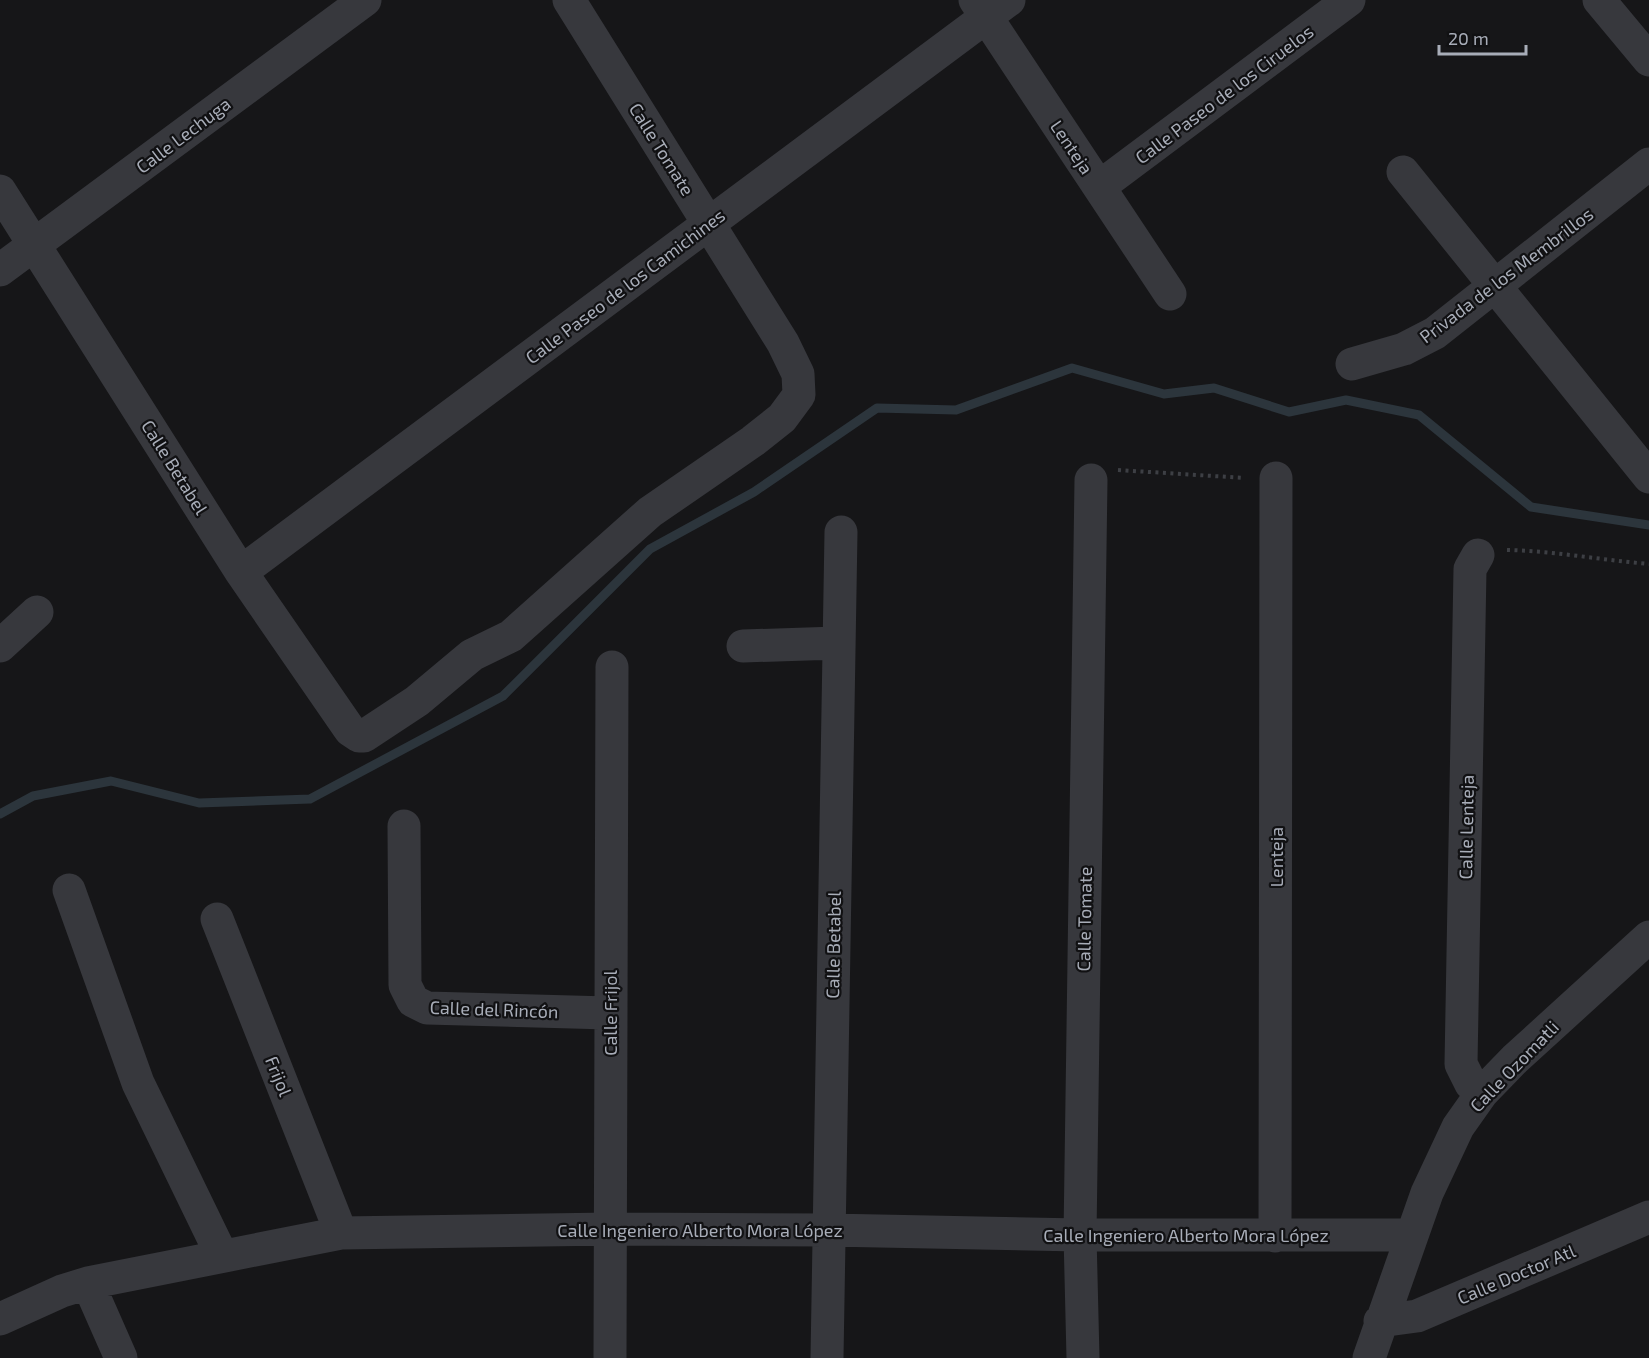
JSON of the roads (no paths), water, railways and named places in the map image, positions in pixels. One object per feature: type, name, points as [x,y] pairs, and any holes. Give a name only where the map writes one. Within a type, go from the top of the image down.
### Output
[{"type":"street","name":"Calle Lechuga","points":[[0,270],[365,0]]},
{"type":"street","name":"Calle Tomate","points":[[359,736],[369,734],[417,701],[472,655],[511,636],[650,512],[753,441],[782,418],[799,395],[801,387],[798,374],[783,344],[569,0]]},
{"type":"street","name":"Calle Paseo de los Ciruelos","points":[[1099,188],[1349,0]]},
{"type":"street","points":[[1599,0],[1649,60]]},
{"type":"street","name":"Calle Paseo de los Camichines","points":[[241,572],[708,224],[990,6]]},
{"type":"street","name":"Lenteja","points":[[990,6],[1099,188],[1170,294]]},
{"type":"street","name":"Privada de los Membrillos","points":[[1352,364],[1420,342],[1496,287],[1649,164]]},
{"type":"street","points":[[1403,172],[1649,477]]},
{"type":"street","name":"Calle Betabel","points":[[0,191],[241,572],[350,730],[359,736]]},
{"type":"street","name":"Lenteja","points":[[1275,1236],[1276,478]]},
{"type":"street","name":"Calle Tomate","points":[[1083,1358],[1080,1235],[1090,480]]},
{"type":"street","name":"Calle Betabel","points":[[826,1358],[837,643],[841,532]]},
{"type":"street","name":"Calle Lenteja","points":[[1478,555],[1470,569],[1461,1064],[1471,1084],[1482,1093]]},
{"type":"street","points":[[0,646],[37,612]]},
{"type":"street","points":[[743,646],[837,643]]},
{"type":"street","name":"Calle Frijol","points":[[610,1358],[609,1013],[612,668]]},
{"type":"street","name":"Calle del Rincón","points":[[404,826],[405,985],[413,1001],[427,1008],[609,1013]]},
{"type":"street","points":[[69,890],[138,1083],[222,1256]]},
{"type":"street","name":"Frijol","points":[[217,919],[341,1233]]},
{"type":"street","name":"Calle Ozomatli","points":[[1369,1358],[1380,1321],[1412,1235],[1448,1146],[1482,1093],[1649,937]]},
{"type":"street","name":"Calle Doctor Atl","points":[[1380,1321],[1418,1316],[1649,1217]]},
{"type":"street","name":"Calle Ingeniero Alberto Mora López","points":[[0,1319],[62,1291],[88,1283],[341,1233],[611,1229],[1080,1235],[1412,1235]]},
{"type":"street","points":[[88,1283],[121,1358]]},
{"type":"waterway","points":[[0,814],[33,796],[111,781],[199,803],[310,799],[503,696],[650,549],[754,492],[877,408],[956,410],[1072,368],[1164,394],[1214,388],[1289,412],[1346,400],[1419,415],[1531,507],[1649,525]]}]
